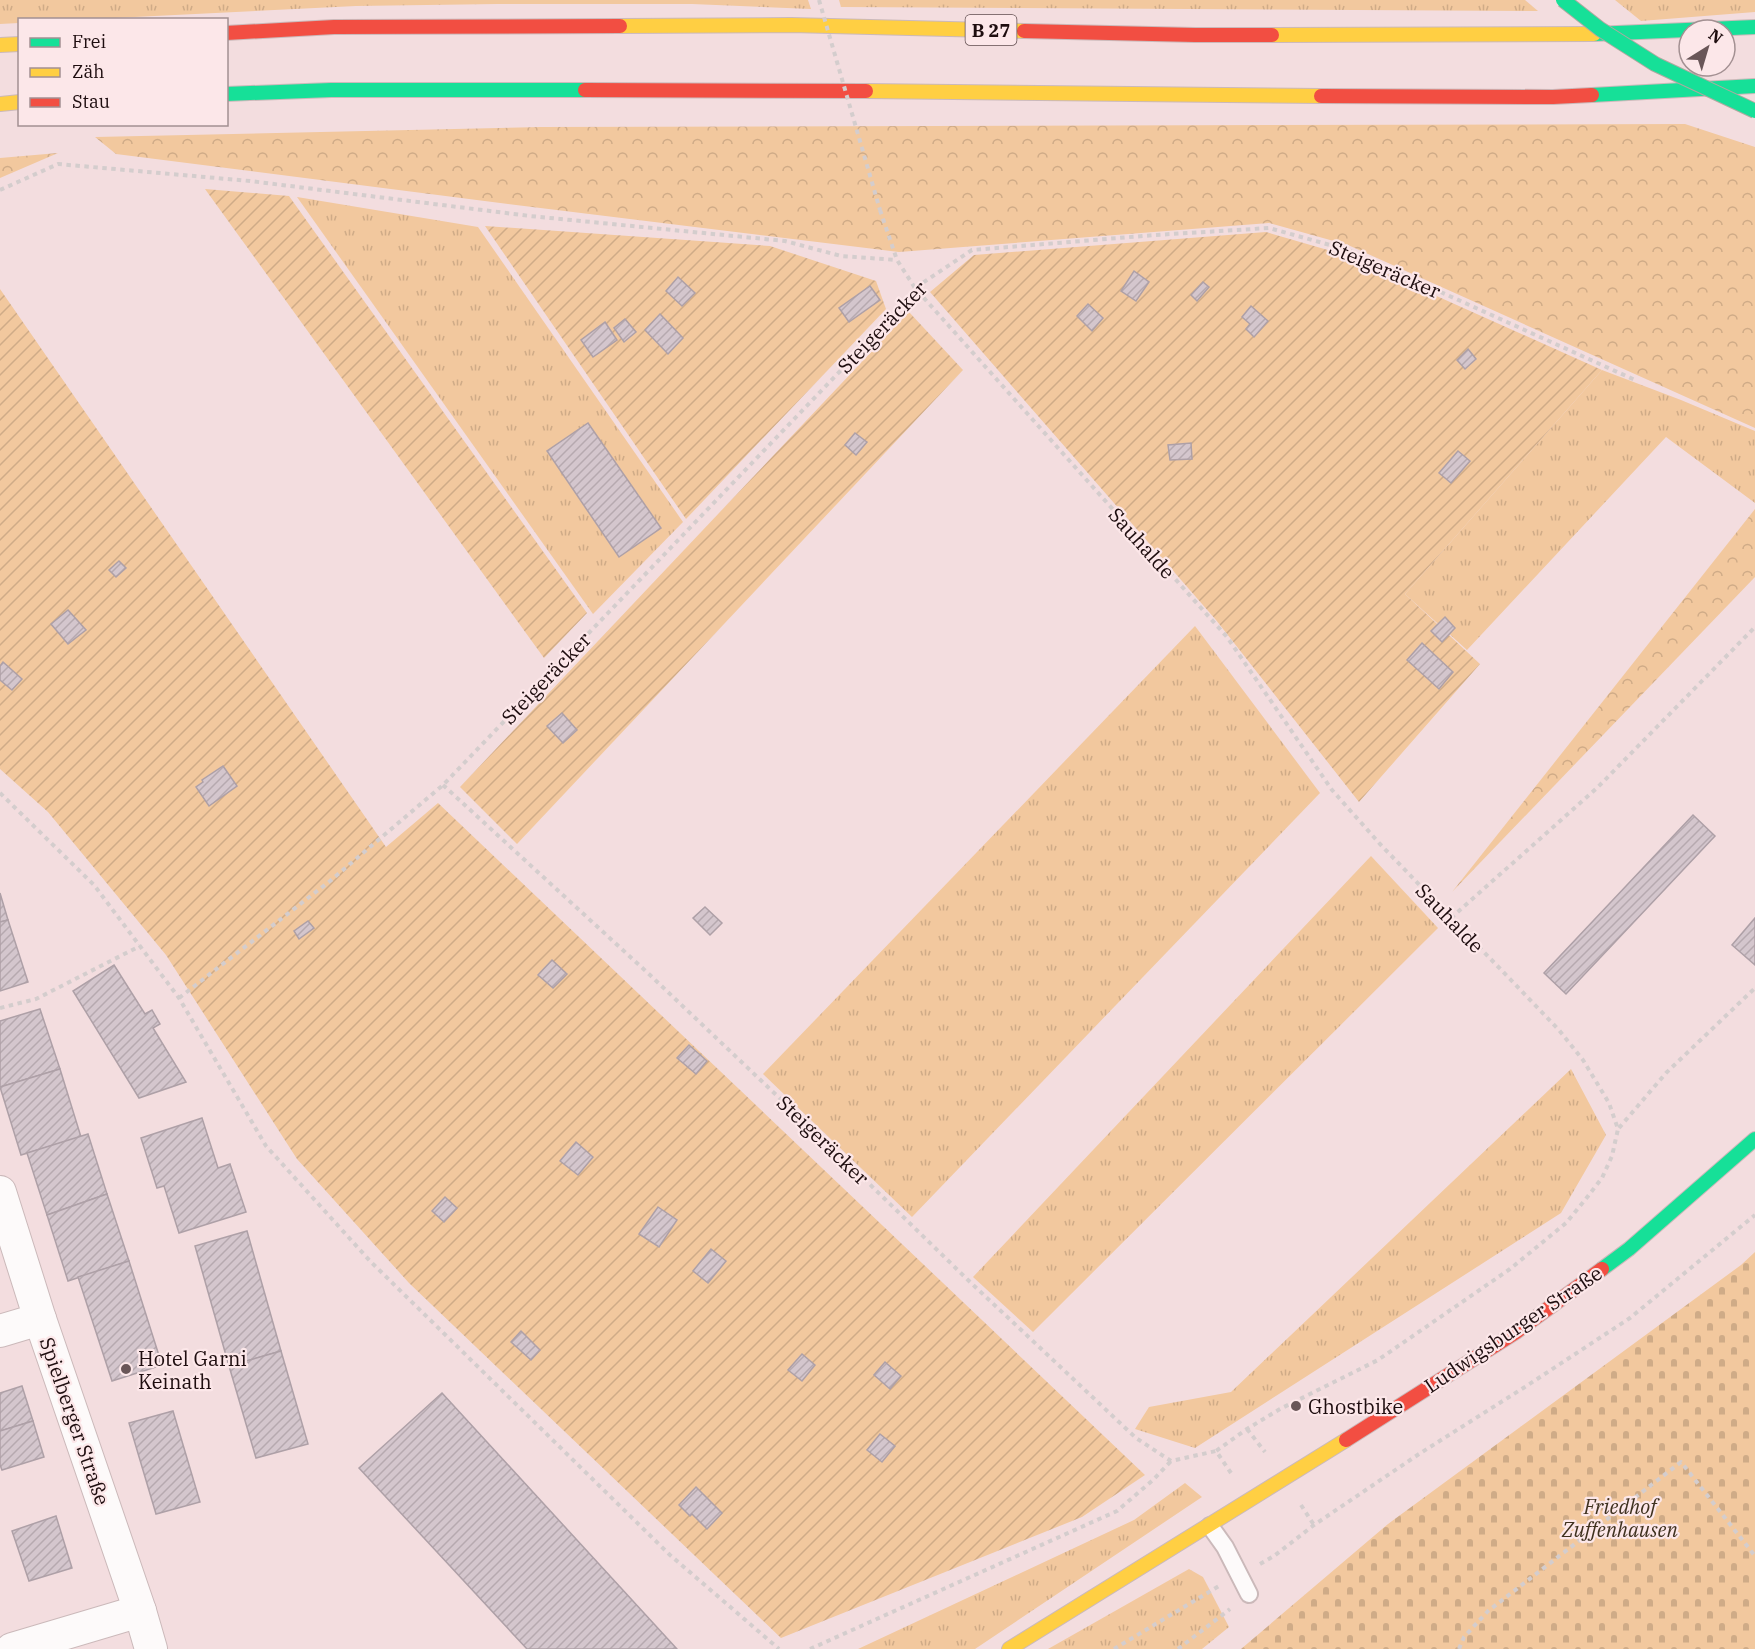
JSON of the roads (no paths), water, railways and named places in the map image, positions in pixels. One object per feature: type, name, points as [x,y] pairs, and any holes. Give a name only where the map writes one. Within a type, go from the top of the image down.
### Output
[{"type":"main road","points":[[1563,0],[1600,28],[1655,64],[1755,111]]},
{"type":"main road","name":"B 27","points":[[228,33],[334,27],[791,25],[1196,35],[1581,35],[1755,27]]},
{"type":"main road","points":[[0,45],[18,44]]},
{"type":"main road","points":[[228,94],[331,90],[776,90],[1104,95],[1553,97],[1755,87]]},
{"type":"main road","points":[[0,104],[18,102]]},
{"type":"main road","name":"Ludwigsburger Straße","points":[[1009,1649],[1210,1526],[1516,1332],[1629,1249],[1755,1139]]},
{"type":"street","name":"Spielberger Straße","points":[[0,1192],[40,1319],[151,1649]]},
{"type":"street","points":[[0,1331],[40,1319]]},
{"type":"street","points":[[12,1649],[140,1611]]},
{"type":"lane","points":[[1210,1526],[1249,1594]]},
{"type":"place","name":"Hotel Garni Keinath","points":[[126,1369]]},
{"type":"place","name":"Ghostbike","points":[[1296,1406]]},
{"type":"park label","name":"Friedhof Zuffenhausen","points":[[1620,1518]]}]
